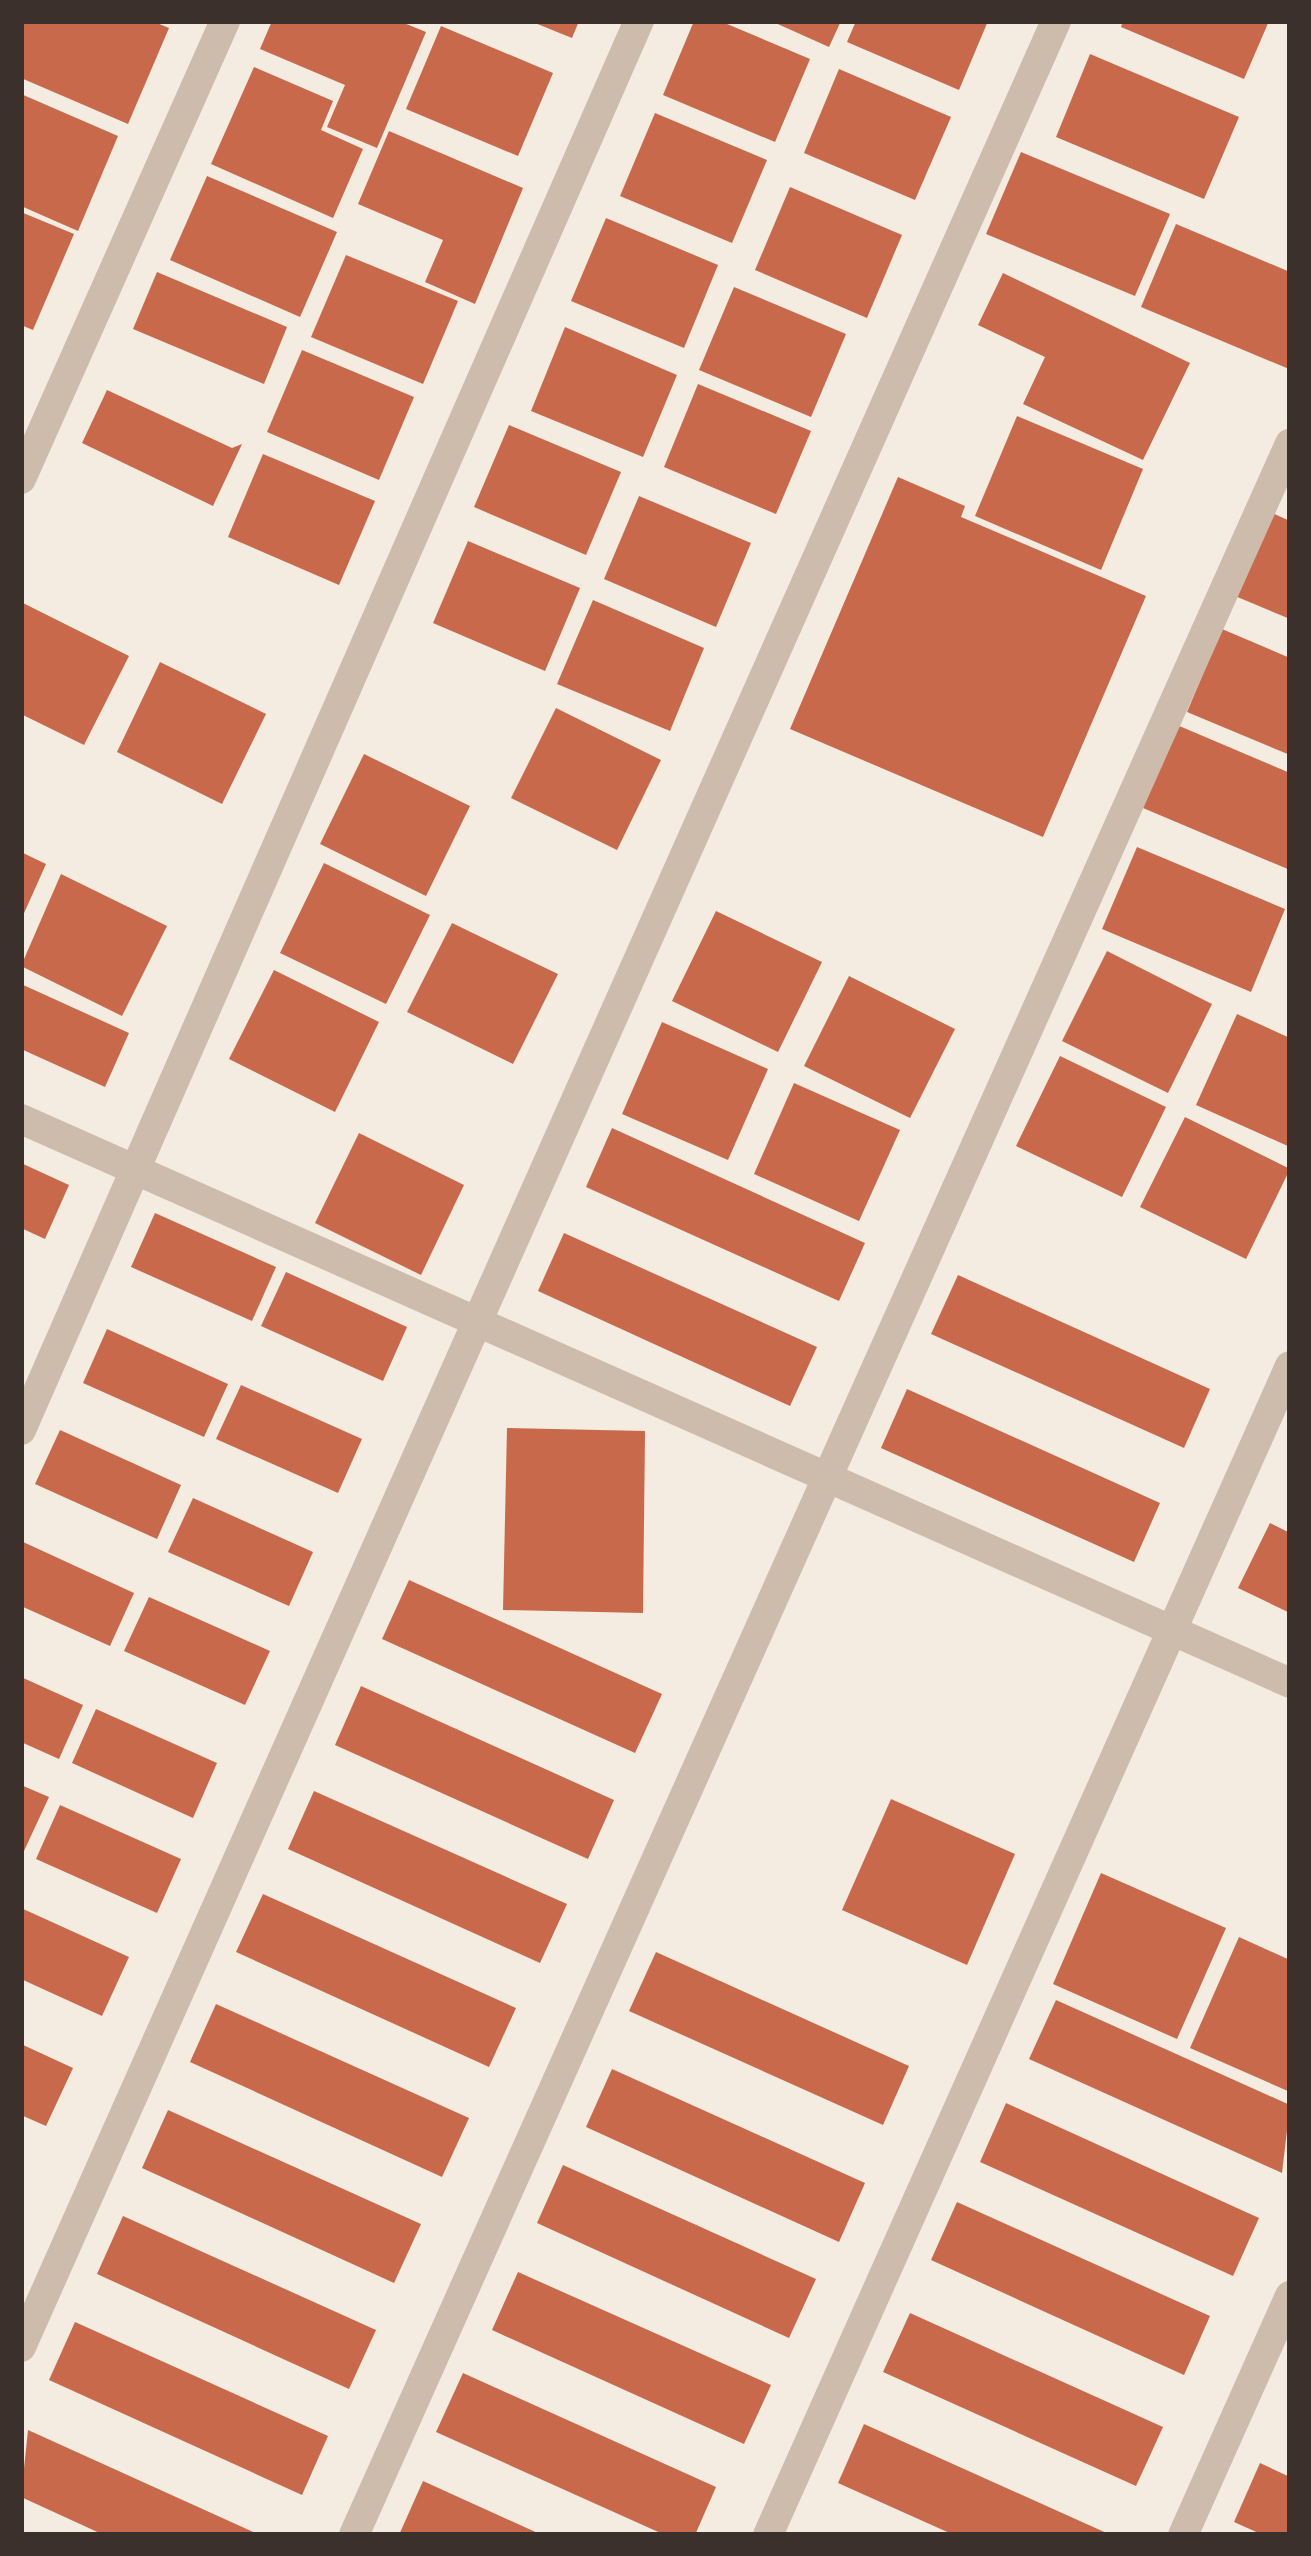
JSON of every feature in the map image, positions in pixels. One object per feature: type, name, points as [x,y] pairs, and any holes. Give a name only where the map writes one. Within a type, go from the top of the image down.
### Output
[{"type":"street","points":[[21,479],[225,21]]},
{"type":"street","points":[[21,1430],[639,21]]},
{"type":"street","points":[[21,2347],[1056,21]]},
{"type":"street","points":[[354,2535],[1290,444]]},
{"type":"street","points":[[21,1119],[1290,1683]]},
{"type":"street","points":[[768,2535],[1290,1366]]},
{"type":"street","points":[[1183,2535],[1290,2296]]},
{"type":"building","points":[[22,21],[152,21],[169,28],[128,124],[21,78]]},
{"type":"building","points":[[272,21],[399,21],[426,32],[377,148],[327,127],[345,85],[260,49]]},
{"type":"building","points":[[530,21],[579,21],[572,38]]},
{"type":"building","points":[[694,21],[720,21],[810,59],[775,142],[663,95]]},
{"type":"building","points":[[771,21],[841,21],[829,47]]},
{"type":"building","points":[[856,21],[988,21],[959,90],[847,42]]},
{"type":"building","points":[[1123,21],[1269,21],[1244,79],[1121,27]]},
{"type":"building","points":[[441,26],[553,73],[518,156],[406,109]]},
{"type":"building","points":[[1090,54],[1239,117],[1204,199],[1056,137]]},
{"type":"building","points":[[254,67],[333,101],[321,130],[363,149],[333,218],[211,164]]},
{"type":"building","points":[[839,69],[951,117],[915,200],[804,153]]},
{"type":"building","points":[[21,94],[118,136],[78,231],[21,206]]},
{"type":"building","points":[[655,113],[767,160],[732,243],[620,196]]},
{"type":"building","points":[[389,131],[523,188],[475,304],[425,282],[443,240],[358,204]]},
{"type":"building","points":[[1021,152],[1170,214],[1135,296],[986,234]]},
{"type":"building","points":[[207,176],[337,232],[300,317],[170,260]]},
{"type":"building","points":[[790,187],[902,235],[867,318],[755,270]]},
{"type":"building","points":[[21,212],[74,234],[33,330],[21,325]]},
{"type":"building","points":[[606,218],[718,265],[684,348],[571,301]]},
{"type":"building","points":[[1176,224],[1290,272],[1289,369],[1141,307]]},
{"type":"building","points":[[346,255],[458,301],[423,384],[311,337]]},
{"type":"building","points":[[157,272],[287,327],[264,384],[133,329]]},
{"type":"building","points":[[1003,273],[1190,363],[1143,460],[1023,404],[1045,357],[978,325]]},
{"type":"building","points":[[734,287],[846,334],[811,417],[699,370]]},
{"type":"building","points":[[565,327],[677,375],[643,457],[531,411]]},
{"type":"building","points":[[302,350],[414,397],[379,480],[267,432]]},
{"type":"building","points":[[698,384],[811,431],[776,514],[664,467]]},
{"type":"building","points":[[107,390],[232,448],[242,444],[213,506],[82,443]]},
{"type":"building","points":[[1017,416],[1143,469],[1101,570],[975,516]]},
{"type":"building","points":[[509,425],[621,472],[586,555],[474,507]]},
{"type":"building","points":[[263,454],[375,501],[339,585],[228,537]]},
{"type":"building","points":[[898,477],[965,506],[961,517],[1146,596],[1043,837],[790,729]]},
{"type":"building","points":[[639,496],[751,543],[716,627],[604,579]]},
{"type":"building","points":[[1270,512],[1290,521],[1290,619],[1235,596]]},
{"type":"building","points":[[468,541],[580,588],[545,671],[433,623]]},
{"type":"building","points":[[593,600],[704,648],[670,731],[557,684]]},
{"type":"building","points":[[23,603],[129,656],[84,745],[21,714]]},
{"type":"building","points":[[1222,629],[1290,658],[1290,755],[1187,712]]},
{"type":"building","points":[[160,662],[266,714],[222,804],[117,752]]},
{"type":"building","points":[[556,708],[661,760],[617,850],[511,798]]},
{"type":"building","points":[[1177,725],[1290,773],[1290,870],[1143,808]]},
{"type":"building","points":[[364,754],[470,806],[426,896],[320,844]]},
{"type":"building","points":[[1137,847],[1285,909],[1251,992],[1102,929]]},
{"type":"building","points":[[21,852],[46,864],[21,920]]},
{"type":"building","points":[[324,863],[430,915],[386,1004],[280,953]]},
{"type":"building","points":[[61,874],[167,926],[122,1016],[21,966]]},
{"type":"building","points":[[716,911],[822,962],[778,1052],[672,1001]]},
{"type":"building","points":[[452,923],[558,974],[513,1064],[407,1012]]},
{"type":"building","points":[[1107,951],[1212,1004],[1168,1093],[1062,1041]]},
{"type":"building","points":[[274,970],[379,1022],[335,1112],[229,1059]]},
{"type":"building","points":[[849,976],[955,1029],[910,1118],[804,1066]]},
{"type":"building","points":[[21,984],[129,1033],[105,1087],[21,1049]]},
{"type":"building","points":[[1237,1014],[1290,1038],[1290,1147],[1196,1105]]},
{"type":"building","points":[[662,1022],[768,1069],[728,1160],[622,1114]]},
{"type":"building","points":[[1060,1056],[1166,1107],[1122,1197],[1016,1146]]},
{"type":"building","points":[[794,1083],[900,1130],[859,1221],[754,1174]]},
{"type":"building","points":[[1185,1117],[1290,1169],[1246,1259],[1140,1207]]},
{"type":"building","points":[[612,1128],[865,1243],[839,1301],[586,1187]]},
{"type":"building","points":[[359,1133],[464,1185],[421,1275],[315,1223]]},
{"type":"building","points":[[21,1163],[69,1185],[45,1239],[21,1228]]},
{"type":"building","points":[[155,1213],[276,1267],[252,1321],[131,1267]]},
{"type":"building","points":[[564,1233],[817,1347],[790,1406],[538,1291]]},
{"type":"building","points":[[286,1272],[407,1327],[383,1381],[261,1326]]},
{"type":"building","points":[[958,1275],[1210,1389],[1184,1448],[931,1334]]},
{"type":"building","points":[[107,1329],[228,1384],[204,1437],[83,1383]]},
{"type":"building","points":[[241,1385],[362,1439],[338,1493],[216,1439]]},
{"type":"building","points":[[907,1389],[1160,1503],[1134,1562],[881,1448]]},
{"type":"building","points":[[507,1428],[645,1431],[643,1613],[503,1610]]},
{"type":"building","points":[[60,1430],[181,1485],[157,1539],[35,1484]]},
{"type":"building","points":[[193,1498],[313,1552],[289,1606],[168,1552]]},
{"type":"building","points":[[1270,1523],[1290,1533],[1290,1613],[1238,1588]]},
{"type":"building","points":[[21,1541],[134,1593],[110,1646],[21,1606]]},
{"type":"building","points":[[409,1580],[662,1694],[635,1753],[382,1639]]},
{"type":"building","points":[[149,1597],[270,1651],[245,1705],[124,1651]]},
{"type":"building","points":[[21,1677],[83,1705],[59,1759],[21,1742]]},
{"type":"building","points":[[361,1686],[614,1800],[588,1859],[335,1745]]},
{"type":"building","points":[[96,1709],[217,1763],[193,1818],[72,1763]]},
{"type":"building","points":[[21,1785],[49,1797],[24,1851],[21,1849]]},
{"type":"building","points":[[314,1791],[567,1904],[540,1963],[288,1849]]},
{"type":"building","points":[[891,1799],[1015,1854],[967,1965],[842,1910]]},
{"type":"building","points":[[60,1805],[181,1859],[157,1913],[36,1859]]},
{"type":"building","points":[[1101,1873],[1226,1928],[1177,2039],[1053,1984]]},
{"type":"building","points":[[263,1894],[516,2008],[489,2067],[236,1952]]},
{"type":"building","points":[[21,1908],[129,1957],[102,2016],[21,1979]]},
{"type":"building","points":[[1239,1937],[1290,1960],[1290,2092],[1190,2048]]},
{"type":"building","points":[[656,1952],[909,2066],[883,2125],[629,2011]]},
{"type":"building","points":[[1056,2000],[1290,2105],[1282,2173],[1029,2059]]},
{"type":"building","points":[[216,2004],[469,2118],[442,2177],[190,2062]]},
{"type":"building","points":[[21,2044],[73,2068],[46,2126],[21,2115]]},
{"type":"building","points":[[612,2069],[865,2183],[839,2242],[586,2127]]},
{"type":"building","points":[[1006,2103],[1259,2218],[1233,2276],[980,2162]]},
{"type":"building","points":[[168,2110],[421,2224],[394,2283],[142,2168]]},
{"type":"building","points":[[563,2165],[816,2279],[789,2338],[537,2223]]},
{"type":"building","points":[[957,2202],[1210,2316],[1184,2375],[931,2260]]},
{"type":"building","points":[[123,2216],[376,2330],[349,2389],[97,2274]]},
{"type":"building","points":[[518,2272],[771,2385],[744,2444],[492,2330]]},
{"type":"building","points":[[910,2313],[1163,2427],[1136,2486],[883,2372]]},
{"type":"building","points":[[75,2322],[328,2436],[302,2495],[49,2380]]},
{"type":"building","points":[[463,2373],[716,2487],[695,2535],[665,2535],[436,2432]]},
{"type":"building","points":[[864,2424],[1111,2535],[954,2535],[838,2483]]},
{"type":"building","points":[[28,2430],[260,2535],[104,2535],[21,2497]]},
{"type":"building","points":[[1260,2463],[1290,2477],[1290,2535],[1263,2535],[1234,2522]]},
{"type":"building","points":[[423,2481],[542,2535],[399,2535]]}]
